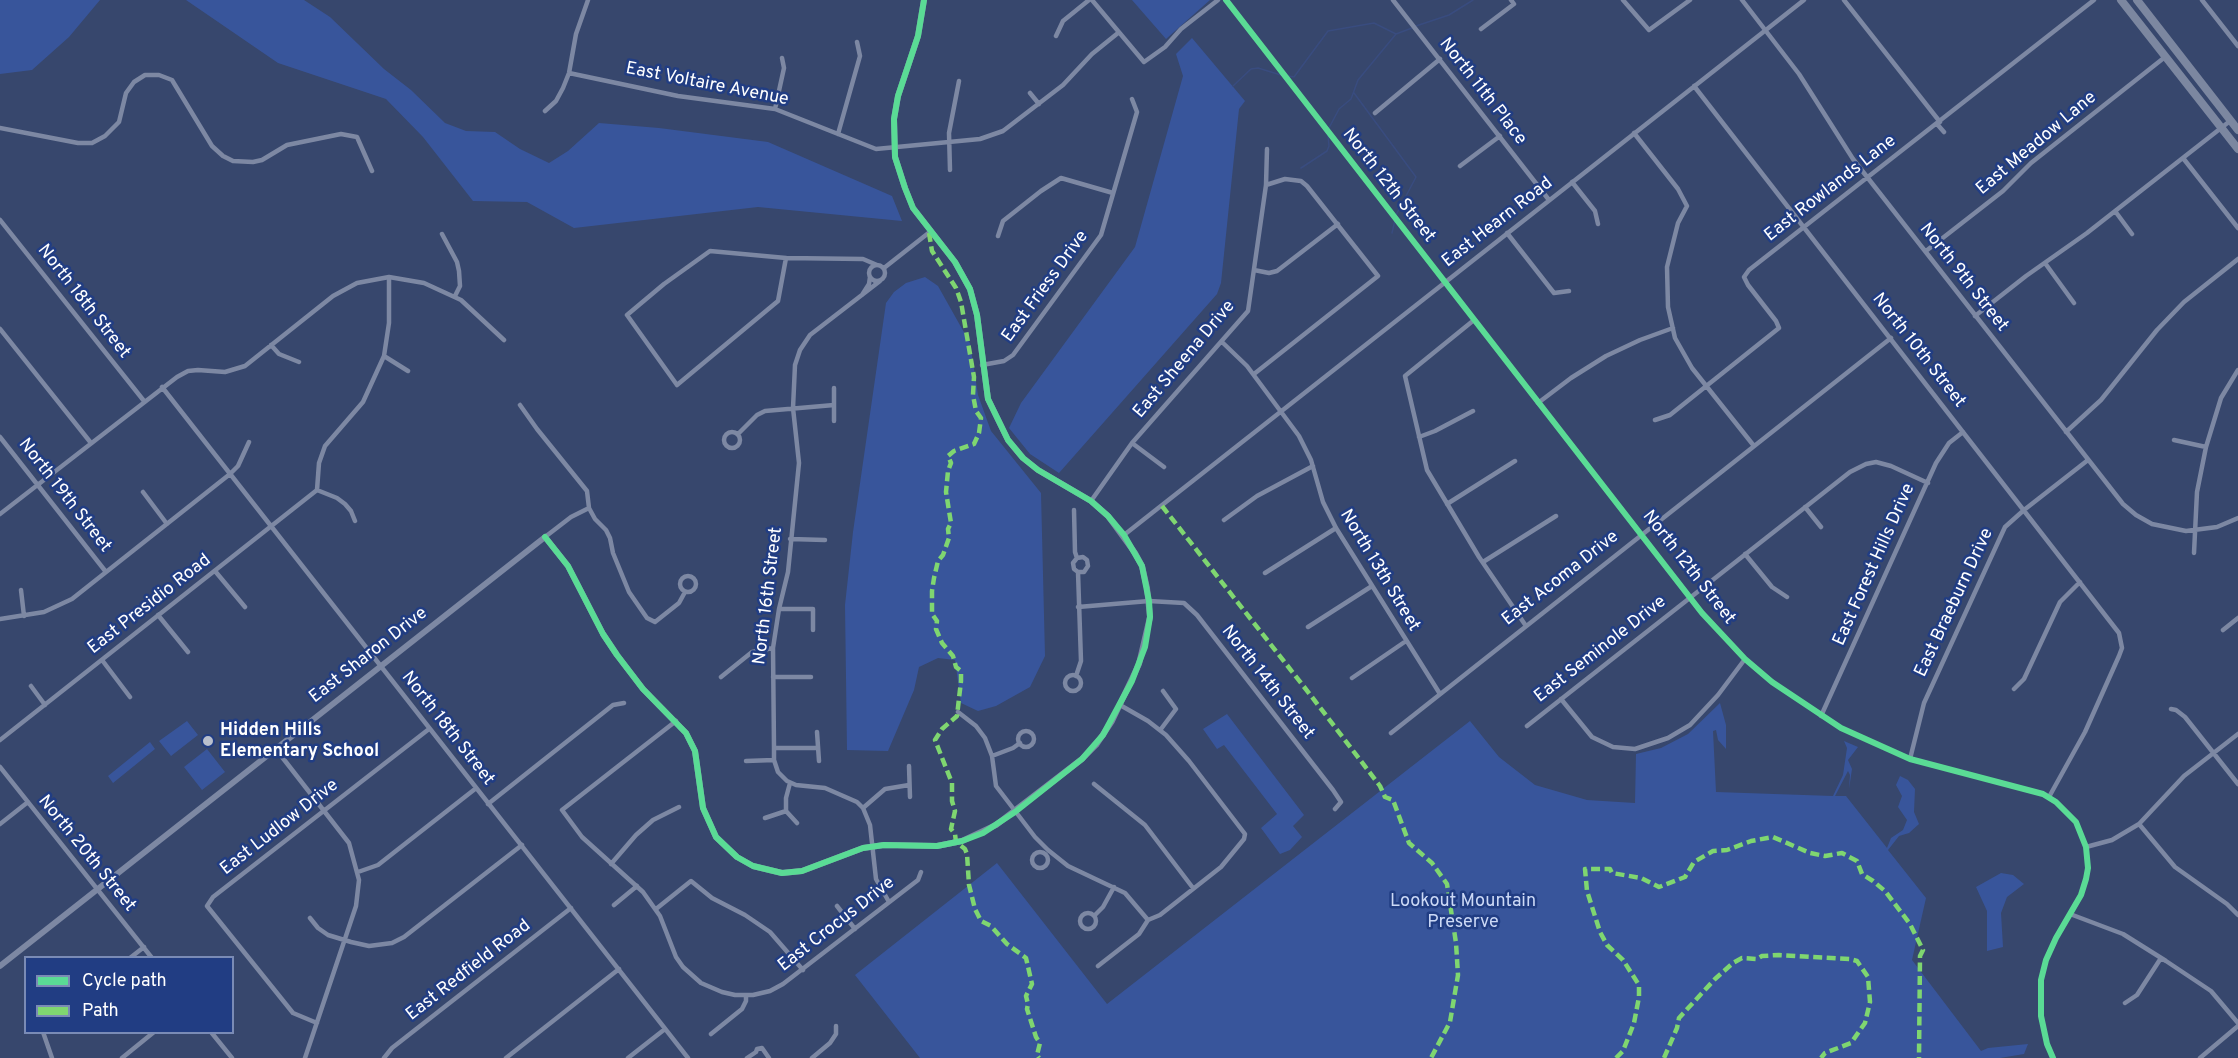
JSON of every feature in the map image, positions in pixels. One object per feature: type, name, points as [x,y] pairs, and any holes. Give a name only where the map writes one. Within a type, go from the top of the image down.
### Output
[{"type":"main road","points":[[2121,0],[2238,149]]},
{"type":"main road","points":[[2137,0],[2238,130]]},
{"type":"main road","points":[[2142,26],[2151,19]]},
{"type":"street","points":[[545,111],[556,101],[569,73],[576,34],[588,0]]},
{"type":"street","points":[[545,537],[572,574],[603,634],[617,655],[643,689],[686,733],[695,751],[703,808],[716,837],[737,857],[753,866],[782,873],[802,871],[884,844],[922,847],[948,844],[983,833],[1015,812],[1068,771],[1096,745],[1120,705],[1136,672],[1144,647],[1150,617],[1142,566],[1124,535],[1108,516],[1090,501],[1038,470],[1012,447],[997,422],[988,399],[977,315],[969,289],[955,262],[913,208],[897,166],[894,119],[898,96],[918,36],[924,0]]},
{"type":"street","points":[[1056,36],[1063,21],[1090,0],[1144,62],[1165,47],[1181,29],[1218,0]]},
{"type":"street","name":"North 12th Street","points":[[1226,0],[1690,598],[1715,629],[1745,659],[1772,682],[1821,716],[1858,736],[1910,759],[2049,797],[2076,822],[2086,847],[2088,868],[2086,879],[2046,960],[2041,980],[2041,1022],[2052,1058]]},
{"type":"street","name":"North 11th Place","points":[[1394,0],[1550,200]]},
{"type":"street","points":[[1623,0],[1649,30],[1690,0]]},
{"type":"street","name":"North 9th Street","points":[[1742,0],[1799,74],[1839,140],[1867,178],[2123,504],[2152,524],[2170,529],[2196,531]]},
{"type":"street","name":"East Hearn Road","points":[[1124,535],[1804,0]]},
{"type":"street","points":[[1844,0],[1944,132]]},
{"type":"street","name":"East Rowlands Lane","points":[[1707,386],[1779,328],[1744,277],[1804,227],[2094,0]]},
{"type":"street","points":[[2202,0],[2238,46]]},
{"type":"street","points":[[1481,28],[1513,2]]},
{"type":"street","name":"East Voltaire Avenue","points":[[569,73],[678,96],[715,99],[775,109],[876,149],[990,137],[1004,131],[1063,85],[1092,54],[1118,33]]},
{"type":"street","points":[[838,134],[860,56],[857,42]]},
{"type":"street","name":"East Meadow Lane","points":[[1926,251],[2003,191],[2031,163],[2165,57]]},
{"type":"street","points":[[775,109],[784,68],[782,58]]},
{"type":"street","points":[[1375,113],[1440,59]]},
{"type":"street","points":[[0,128],[78,143],[92,143],[105,136],[119,122],[126,93],[134,82],[145,75],[159,75],[172,80],[212,146],[233,161],[262,160],[287,145],[341,134],[357,136],[372,171]]},
{"type":"street","points":[[950,170],[949,142],[959,81]]},
{"type":"street","name":"North 10th Street","points":[[1694,86],[2119,633],[2122,648],[2119,657],[2085,732],[2049,797]]},
{"type":"street","points":[[1030,93],[1039,104]]},
{"type":"street","name":"East Friess Drive","points":[[982,365],[1004,362],[1013,355],[1101,235],[1137,112],[1132,99]]},
{"type":"street","points":[[1975,316],[2231,121]]},
{"type":"street","points":[[1634,133],[1677,189],[1687,206],[1677,223],[1667,267],[1668,307],[1675,339],[1684,356],[1754,446]]},
{"type":"street","points":[[1460,166],[1500,136]]},
{"type":"street","name":"East Sheena Drive","points":[[1090,501],[1132,443],[1248,311],[1266,185],[1267,149]]},
{"type":"street","points":[[2183,158],[2238,228]]},
{"type":"street","points":[[998,236],[1003,221],[1061,178],[1113,193]]},
{"type":"street","points":[[1254,374],[1378,276],[1301,181],[1285,179],[1266,185]]},
{"type":"street","points":[[1572,182],[1595,211],[1598,224]]},
{"type":"street","points":[[2115,211],[2132,234]]},
{"type":"street","name":"North 18th Street","points":[[0,220],[144,401]]},
{"type":"street","points":[[1254,270],[1269,273],[1285,267],[1338,224]]},
{"type":"street","points":[[884,268],[931,231]]},
{"type":"street","points":[[1507,233],[1554,293],[1569,291]]},
{"type":"street","points":[[442,234],[457,262],[459,271],[460,286],[455,296]]},
{"type":"street","points":[[786,258],[778,301],[677,385],[627,315],[663,284],[710,251],[786,258],[845,258],[863,260],[884,268]]},
{"type":"street","points":[[2066,432],[2101,400],[2178,308],[2238,259]]},
{"type":"street","points":[[860,260],[868,269],[873,280],[880,281],[885,275],[884,268]]},
{"type":"street","points":[[2045,263],[2074,303]]},
{"type":"street","points":[[870,275],[871,268],[878,265]]},
{"type":"street","name":"North 16th Street","points":[[862,295],[869,284],[870,275]]},
{"type":"street","points":[[355,521],[345,504],[317,490],[319,463],[325,446],[363,402],[384,356],[389,323],[389,277]]},
{"type":"street","points":[[0,514],[177,376],[188,371],[225,372],[245,366],[333,296],[370,280],[389,277],[424,283],[455,296],[504,340]]},
{"type":"street","name":"North 16th Street","points":[[774,760],[773,648],[778,609],[788,572],[799,463],[794,408],[795,365],[800,350],[810,335],[880,281]]},
{"type":"street","points":[[1474,320],[1405,376],[1427,470],[1483,562],[1526,626]]},
{"type":"street","points":[[1538,403],[1570,378],[1606,356],[1672,328]]},
{"type":"street","points":[[0,329],[91,443]]},
{"type":"street","name":"East Acoma Drive","points":[[1391,733],[1891,338]]},
{"type":"street","name":"North 13th Street","points":[[1222,342],[1254,374],[1303,443],[1313,466],[1323,502],[1336,528],[1440,694]]},
{"type":"street","points":[[271,345],[279,354],[299,362]]},
{"type":"street","points":[[384,356],[408,371]]},
{"type":"street","points":[[2194,553],[2199,479],[2206,447],[2221,398],[2237,372]]},
{"type":"street","points":[[1655,420],[1670,415],[1707,386]]},
{"type":"street","name":"North 18th Street","points":[[162,387],[688,1058]]},
{"type":"street","points":[[834,388],[834,421]]},
{"type":"street","points":[[520,405],[587,491],[589,508],[595,519],[606,530],[629,592],[647,618],[655,622],[679,603],[685,592]]},
{"type":"street","points":[[738,434],[757,415],[765,411],[834,405]]},
{"type":"street","points":[[1419,437],[1473,411]]},
{"type":"street","name":"East Forest Hills Drive","points":[[1821,716],[1942,451],[1963,432]]},
{"type":"street","name":"North 19th Street","points":[[0,437],[106,572]]},
{"type":"street","points":[[2174,440],[2206,447]]},
{"type":"street","points":[[0,619],[24,616],[57,607],[72,598],[230,474],[238,466],[249,442]]},
{"type":"street","points":[[1132,443],[1164,466]]},
{"type":"street","name":"East Braeburn Drive","points":[[1910,759],[1924,703],[2005,527],[2088,460]]},
{"type":"street","points":[[1447,504],[1515,461]]},
{"type":"street","name":"East Seminole Drive","points":[[1527,726],[1850,472],[1876,462],[1891,466],[1928,483]]},
{"type":"street","points":[[1224,520],[1257,496],[1313,466]]},
{"type":"street","name":"East Presidio Road","points":[[0,740],[317,490]]},
{"type":"street","points":[[142,492],[167,524]]},
{"type":"street","points":[[1805,507],[1821,527]]},
{"type":"street","name":"East Sharon Drive","points":[[0,966],[545,537],[571,517],[589,508]]},
{"type":"street","points":[[1074,510],[1077,558]]},
{"type":"street","points":[[1483,562],[1556,516]]},
{"type":"street","points":[[2196,531],[2217,527],[2238,518]]},
{"type":"street","points":[[1265,573],[1336,528]]},
{"type":"street","points":[[790,539],[825,540]]},
{"type":"street","points":[[1745,554],[1772,587],[1787,597]]},
{"type":"street","points":[[1076,676],[1081,661],[1078,572],[1073,566],[1073,561],[1083,557],[1088,563],[1086,571],[1078,572]]},
{"type":"street","points":[[215,571],[245,607]]},
{"type":"street","points":[[2014,689],[2024,679],[2060,602],[2080,582]]},
{"type":"street","points":[[1308,627],[1372,586]]},
{"type":"street","points":[[21,590],[24,616]]},
{"type":"street","points":[[1078,607],[1149,602]]},
{"type":"street","name":"North 14th Street","points":[[1149,602],[1184,603],[1197,615],[1333,790],[1341,802],[1335,809]]},
{"type":"street","points":[[778,609],[813,609],[813,630]]},
{"type":"street","points":[[158,615],[188,652]]},
{"type":"street","points":[[2223,630],[2238,618]]},
{"type":"street","points":[[1352,678],[1406,641]]},
{"type":"street","points":[[721,677],[752,652],[773,648]]},
{"type":"street","points":[[1561,699],[1592,737],[1613,747],[1635,749],[1668,738],[1690,725],[1718,695],[1745,659]]},
{"type":"street","points":[[102,660],[130,697]]},
{"type":"street","points":[[773,677],[811,677]]},
{"type":"street","points":[[30,686],[45,705]]},
{"type":"street","points":[[1161,729],[1176,709],[1163,691]]},
{"type":"street","points":[[488,804],[613,705],[624,703]]},
{"type":"street","points":[[1098,966],[1139,934],[1148,920],[1160,915],[1226,861],[1244,839],[1245,834],[1189,761],[1161,729],[1120,705]]},
{"type":"street","points":[[2171,709],[2185,717],[2238,784]]},
{"type":"street","points":[[958,712],[976,726],[985,738],[992,756],[996,786],[1047,852],[1068,866],[1125,893],[1148,920]]},
{"type":"street","points":[[676,721],[562,810],[582,837],[637,886],[656,909],[676,957],[691,975],[701,983],[722,992],[746,995],[742,1010],[711,1034]]},
{"type":"street","name":"East Ludlow Drive","points":[[317,1023],[292,1013],[207,906],[213,897],[429,729]]},
{"type":"street","points":[[817,732],[819,761]]},
{"type":"street","points":[[2086,847],[2112,840],[2139,824],[2184,776],[2238,734]]},
{"type":"street","points":[[992,756],[1020,743]]},
{"type":"street","points":[[275,748],[349,843],[359,880],[356,906],[305,1058]]},
{"type":"street","points":[[774,748],[818,748]]},
{"type":"street","points":[[746,760],[774,760],[778,772],[790,783],[825,788],[857,802],[863,808],[870,825],[876,879],[889,902]]},
{"type":"street","points":[[909,766],[910,797]]},
{"type":"street","name":"North 20th Street","points":[[0,767],[151,956]]},
{"type":"street","points":[[790,783],[786,798],[786,811],[796,823]]},
{"type":"street","points":[[1094,784],[1145,825],[1193,888]]},
{"type":"street","points":[[863,808],[885,789],[909,785]]},
{"type":"street","points":[[358,872],[378,866],[476,789]]},
{"type":"street","points":[[0,824],[28,802]]},
{"type":"street","points":[[611,864],[653,820],[679,807]]},
{"type":"street","points":[[765,818],[786,811]]},
{"type":"street","points":[[2139,824],[2175,867],[2227,904],[2238,915]]},
{"type":"street","points":[[310,918],[328,935],[369,946],[392,943],[404,937],[522,844]]},
{"type":"street","name":"East Crocus Drive","points":[[746,995],[770,991],[803,970],[918,880],[921,872]]},
{"type":"street","points":[[656,909],[691,881],[712,898],[770,932],[803,970]]},
{"type":"street","points":[[614,905],[637,886]]},
{"type":"street","points":[[1094,916],[1103,907],[1114,887]]},
{"type":"street","points":[[837,906],[855,929]]},
{"type":"street","name":"East Redfield Road","points":[[384,1058],[392,1048],[571,908]]},
{"type":"street","points":[[2070,914],[2123,934],[2211,991],[2238,1025],[2200,1058]]},
{"type":"street","points":[[131,956],[144,947]]},
{"type":"street","points":[[2125,1003],[2136,995],[2161,958]]},
{"type":"street","points":[[506,1058],[619,969]]},
{"type":"street","points":[[812,1058],[830,1043],[836,1034],[836,1026]]},
{"type":"street","points":[[628,1058],[665,1029]]},
{"type":"street","points":[[44,1034],[52,1058]]},
{"type":"street","points":[[122,1058],[152,1034]]},
{"type":"street","points":[[213,1034],[232,1058]]},
{"type":"street","points":[[747,1058],[757,1049],[762,1048],[767,1056]]},
{"type":"green space","points":[[0,0],[100,0],[69,37],[32,70],[0,74]]},
{"type":"green space","points":[[186,0],[304,0],[330,17],[445,123],[466,131],[495,132],[520,149],[549,163],[568,151],[599,123],[768,142],[892,196],[902,221],[758,207],[574,228],[527,202],[473,201],[423,137],[386,99],[278,63]]},
{"type":"green space","points":[[1132,0],[1210,0],[1166,39]]},
{"type":"green space","points":[[1192,38],[1245,101],[1239,109],[1221,283],[1217,294],[1059,473],[1030,454],[1009,428],[1021,403],[1135,247],[1183,76],[1176,54]]},
{"type":"green space","points":[[925,277],[938,286],[970,343],[978,395],[991,431],[1041,493],[1045,656],[1030,687],[996,706],[978,711],[961,703],[955,660],[938,658],[919,667],[914,690],[888,751],[847,750],[845,605],[853,532],[886,303],[894,292],[906,283]]},
{"type":"green space","name":"Lookout Mountain Preserve","points":[[1720,703],[1726,725],[1726,749],[1718,740],[1716,730],[1713,731],[1716,792],[1833,796],[1843,775],[1847,748],[1844,741],[1858,747],[1848,760],[1852,769],[1849,789],[1848,771],[1835,796],[1846,796],[1887,848],[1891,838],[1903,830],[1907,820],[1898,807],[1902,796],[1896,785],[1900,776],[1908,780],[1915,789],[1914,812],[1919,824],[1909,833],[1899,836],[1888,850],[1926,898],[1912,960],[1981,1051],[1988,1048],[2028,1044],[2024,1054],[2000,1058],[920,1058],[855,975],[997,863],[1107,1004],[1470,721],[1499,757],[1535,785],[1587,800],[1635,803],[1636,754],[1661,748],[1688,734]]},
{"type":"green space","points":[[1227,714],[1304,815],[1293,826],[1302,837],[1290,850],[1280,854],[1261,828],[1277,814],[1224,745],[1217,749],[1203,729]]},
{"type":"green space","points":[[187,721],[198,735],[171,756],[159,741]]},
{"type":"green space","points":[[150,742],[155,749],[113,783],[108,776]]},
{"type":"green space","points":[[207,749],[225,772],[202,790],[184,767]]},
{"type":"green space","points":[[2001,873],[2013,875],[2024,884],[2007,897],[2001,913],[2003,947],[1987,951],[1987,911],[1976,887]]},
{"type":"waterway","points":[[1416,26],[1449,15],[1473,0]]},
{"type":"waterway","points":[[1288,76],[1294,77],[1328,31],[1374,23],[1396,34],[1412,28]]},
{"type":"waterway","points":[[1329,128],[1339,109],[1351,99],[1358,80],[1396,34]]},
{"type":"waterway","points":[[1233,86],[1251,69],[1258,68],[1284,76]]},
{"type":"waterway","points":[[1354,93],[1416,177],[1396,215]]},
{"type":"waterway","points":[[1301,168],[1327,151],[1328,136]]},
{"type":"waterway","points":[[1392,233],[1395,220]]},
{"type":"marked path","points":[[929,233],[932,251],[956,288],[961,302],[974,377],[973,395],[976,411],[981,418],[979,433],[974,444],[954,451],[948,456],[951,463],[946,492],[951,523],[948,529],[949,538],[943,555],[938,561],[934,578],[932,614],[937,621],[936,629],[942,643],[953,656],[956,667],[961,671],[961,681],[957,716],[942,729],[935,740],[952,783],[952,801],[955,811],[951,829],[955,834],[956,842],[965,849],[967,854],[969,885],[975,909],[981,921],[991,926],[1007,944],[1026,958],[1032,984],[1026,996],[1027,1009],[1040,1043],[1037,1055],[1039,1058]]},
{"type":"marked path","points":[[1162,506],[1312,697],[1380,786],[1385,797],[1393,800],[1409,843],[1432,863],[1447,884],[1456,943],[1458,975],[1450,1022],[1431,1058]]},
{"type":"marked path","points":[[1616,1058],[1623,1051],[1634,1023],[1639,985],[1623,960],[1607,945],[1600,932],[1587,891],[1585,869],[1610,869],[1612,873],[1641,878],[1659,887],[1685,877],[1694,862],[1713,851],[1727,850],[1751,841],[1773,837],[1810,853],[1825,856],[1842,853],[1857,861],[1862,874],[1885,891],[1910,924],[1923,950],[1920,956],[1919,1058]]},
{"type":"marked path","points":[[1664,1058],[1679,1018],[1715,979],[1742,958],[1757,959],[1762,956],[1779,955],[1857,961],[1868,977],[1870,1002],[1865,1023],[1851,1043],[1825,1053],[1821,1058]]},
{"type":"cycle path","points":[[545,537],[568,566],[603,634],[617,655],[643,689],[686,733],[695,751],[703,808],[716,837],[737,857],[753,866],[782,873],[802,871],[863,848],[884,845],[937,846],[962,841],[983,833],[1015,812],[1082,759],[1103,735],[1132,681],[1145,647],[1150,617],[1142,566],[1124,535],[1108,516],[1091,501],[1038,470],[1023,458],[1008,440],[988,399],[977,315],[970,289],[955,262],[913,208],[905,188],[895,157],[894,119],[898,96],[918,36],[924,0]]},
{"type":"cycle path","points":[[1226,0],[1702,613],[1745,659],[1772,682],[1841,728],[1910,759],[2043,794],[2056,802],[2076,822],[2086,847],[2088,868],[2086,879],[2081,895],[2046,960],[2041,980],[2041,1016],[2047,1044],[2053,1058]]},
{"type":"place","name":"Hidden Hills Elementary School","points":[[208,741]]}]
